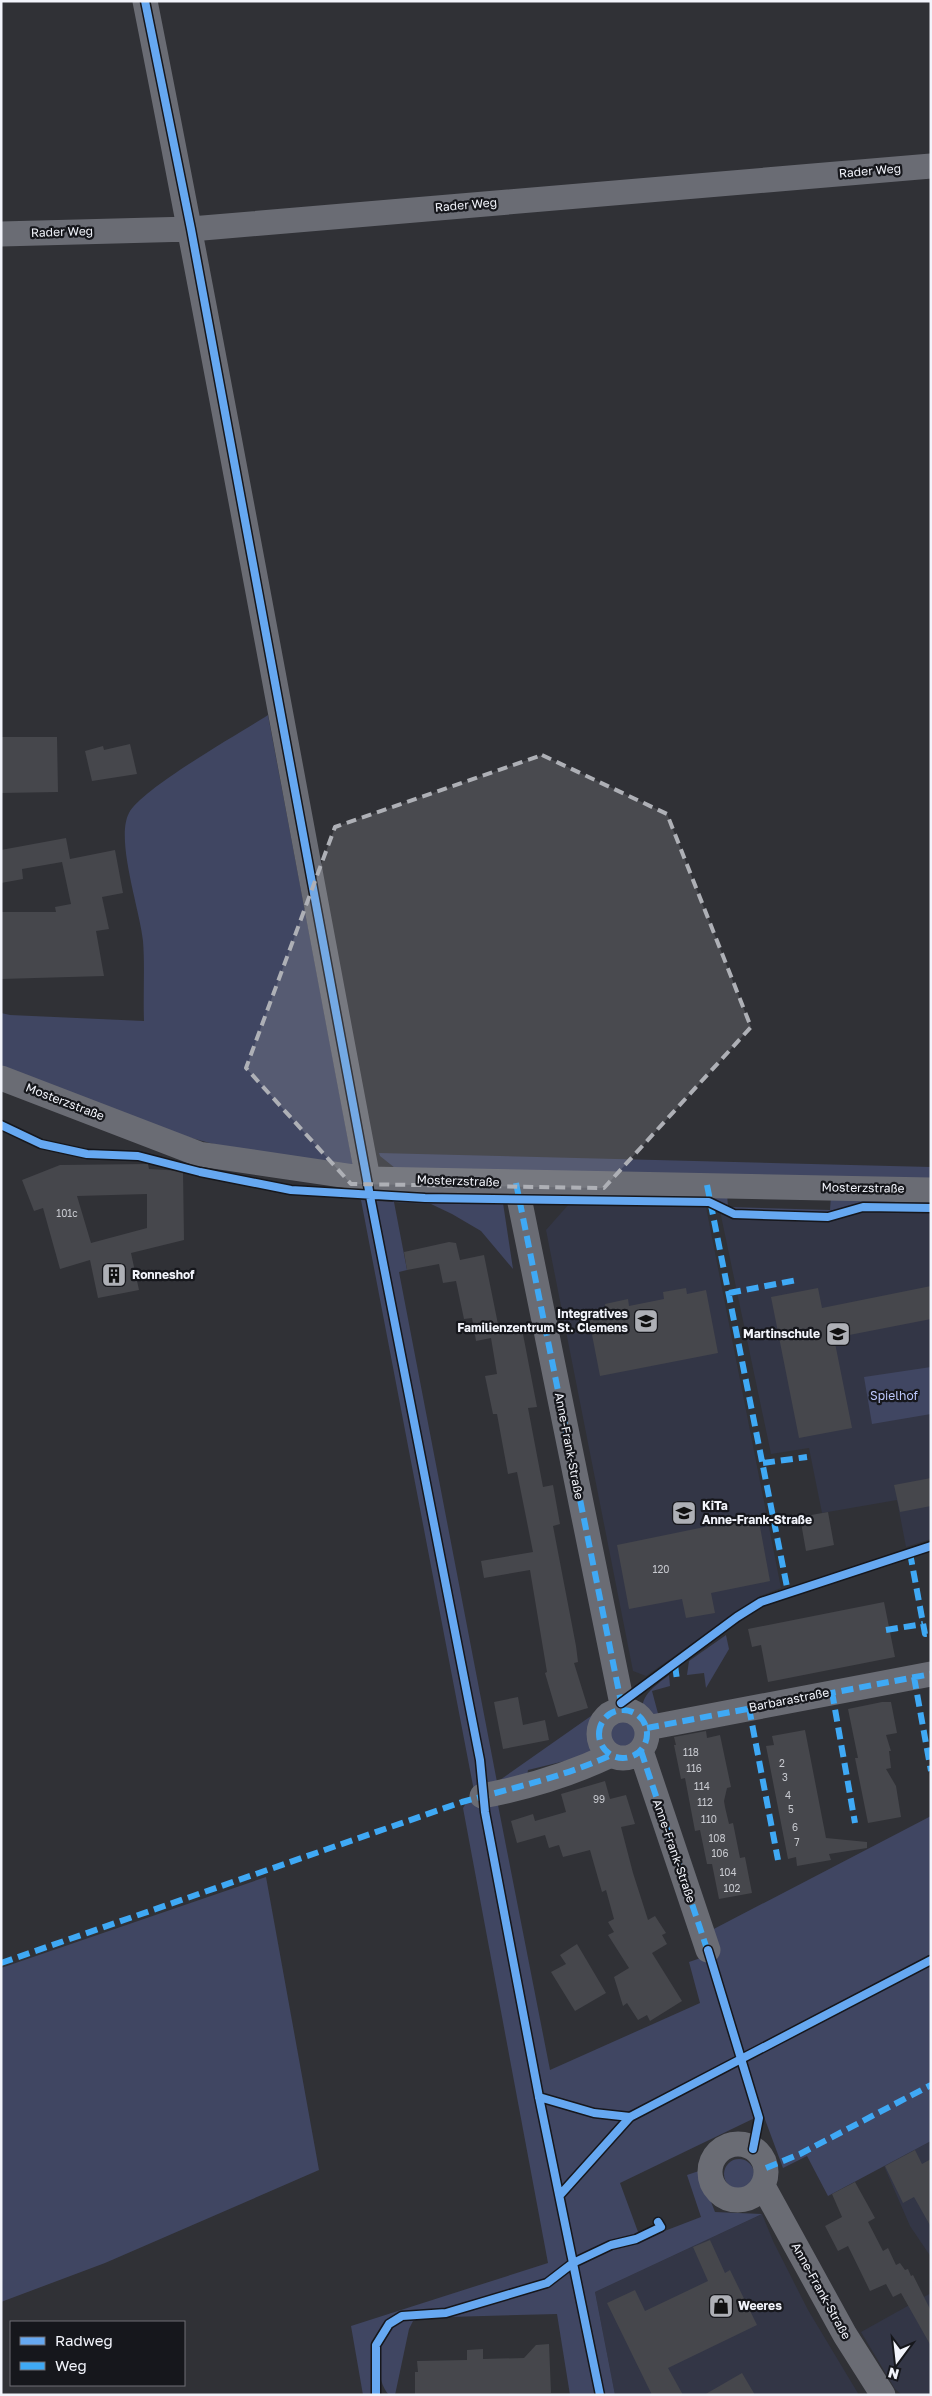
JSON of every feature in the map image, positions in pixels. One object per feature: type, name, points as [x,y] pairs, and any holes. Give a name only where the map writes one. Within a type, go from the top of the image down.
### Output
[{"type":"street","points":[[146,1],[191,229],[277,703],[368,1179]]},
{"type":"street","name":"Rader Weg","points":[[1,234],[191,229],[931,166]]},
{"type":"street","name":"Mosterzstraße","points":[[1,1078],[200,1154],[368,1179],[931,1190]]},
{"type":"street","name":"Anne-Frank-Straße","points":[[516,1183],[623,1709],[638,1714],[708,1950]]},
{"type":"street","name":"Barbarastraße","points":[[644,1739],[931,1674]]},
{"type":"street","points":[[611,1755],[601,1743],[599,1728],[608,1714],[623,1709]]},
{"type":"street","points":[[482,1796],[515,1789],[594,1763],[611,1755],[626,1758],[644,1739]]},
{"type":"street","name":"Anne-Frank-Straße","points":[[763,2186],[845,2335],[883,2395]]},
{"type":"highlighted area","points":[[542,755],[667,814],[751,1027],[604,1188],[351,1184],[246,1068],[335,827]]},
{"type":"shaded area","points":[[569,1204],[706,1207],[781,1588],[760,1596],[646,1676],[633,1671],[546,1230]]},
{"type":"shaded area","name":"Martinschule","points":[[869,1210],[931,1211],[931,1539],[906,1547],[897,1500],[822,1513],[809,1448],[771,1454],[720,1211],[734,1219],[828,1221]]},
{"type":"shaded area","points":[[931,2141],[931,2257],[910,2226],[884,2166]]},
{"type":"shaded area","points":[[762,2214],[773,2241],[808,2310],[859,2395],[615,2395],[595,2292]]},
{"type":"shaded area","points":[[931,2293],[931,2395],[902,2395],[895,2389],[861,2332]]},
{"type":"green space","points":[[268,715],[353,1166],[232,1149],[180,1135],[1,1066],[1,1013],[144,1021],[143,941],[126,857],[125,825],[129,813],[138,802],[171,776]]},
{"type":"green space","points":[[379,1153],[931,1167],[931,1180],[395,1168],[380,1156]]},
{"type":"green space","points":[[388,1191],[727,1193],[728,1207],[830,1210],[831,1195],[931,1198],[931,1211],[869,1210],[828,1221],[734,1219],[712,1207],[503,1203],[513,1269],[481,1231],[452,1214],[431,1204],[394,1202],[407,1270],[399,1272],[497,1782],[601,1709],[592,1735],[596,1747],[593,1757],[577,1758],[528,1770],[527,1776],[497,1800],[550,2070],[700,2003],[689,1962],[715,1953],[708,1932],[931,1816],[931,2141],[828,2196],[807,2156],[783,2168],[763,2114],[620,2183],[641,2240],[701,2217],[687,2175],[699,2171],[715,2212],[762,2214],[595,2292],[615,2395],[570,2395],[557,2314],[448,2317],[552,2285],[550,2278],[460,2307],[439,2311],[406,2313],[391,2319],[380,2331],[373,2348],[373,2395],[363,2395],[351,2326],[548,2263],[463,1808],[474,1791],[361,1200],[393,1202]]},
{"type":"green space","name":"Spielhof","points":[[931,1367],[931,1414],[872,1424],[864,1377]]},
{"type":"green space","points":[[726,1635],[729,1649],[706,1688],[704,1673],[687,1675],[689,1661]]},
{"type":"green space","points":[[669,1675],[670,1686],[652,1691],[660,1721],[643,1713],[642,1707],[650,1691]]},
{"type":"green space","points":[[623,1718],[634,1722],[638,1733],[634,1744],[623,1748],[612,1744],[608,1733],[612,1722]]},
{"type":"green space","points":[[266,1877],[319,2170],[105,2263],[1,2302],[1,1968]]},
{"type":"green space","points":[[739,2159],[750,2163],[754,2174],[750,2185],[739,2189],[728,2185],[724,2174],[728,2163]]},
{"type":"green space","points":[[423,2317],[413,2321],[409,2329],[395,2395],[389,2395],[379,2373],[380,2346],[383,2338],[394,2325],[408,2319]]},
{"type":"building","points":[[1,737],[57,737],[58,792],[1,793]]},
{"type":"building","points":[[130,744],[137,774],[92,781],[85,751],[103,746],[104,750]]},
{"type":"building","points":[[66,838],[70,859],[115,850],[123,893],[102,897],[109,929],[96,931],[104,976],[1,979],[1,912],[56,912],[55,907],[71,904],[62,862],[22,869],[23,879],[1,883],[1,850]]},
{"type":"building","points":[[148,1164],[149,1169],[183,1171],[184,1240],[131,1253],[139,1290],[98,1298],[90,1260],[60,1269],[43,1208],[34,1211],[22,1180],[60,1165]],"holes":[[[147,1194],[147,1228],[91,1243],[77,1196]]]},
{"type":"building","points":[[449,1242],[456,1243],[460,1260],[484,1255],[500,1334],[522,1329],[537,1407],[528,1408],[543,1487],[553,1485],[560,1524],[553,1526],[576,1646],[578,1662],[574,1663],[588,1708],[558,1717],[545,1673],[547,1672],[530,1570],[484,1578],[481,1561],[533,1552],[517,1472],[508,1474],[497,1414],[493,1414],[485,1376],[497,1374],[491,1338],[476,1341],[472,1318],[464,1319],[456,1281],[443,1283],[439,1264],[407,1270],[404,1252]]},
{"type":"building","points":[[931,1286],[931,1319],[834,1338],[852,1428],[799,1438],[771,1297],[818,1288],[822,1308]]},
{"type":"building","points":[[686,1288],[687,1294],[706,1290],[718,1353],[600,1376],[588,1314],[606,1310],[605,1304],[628,1299],[629,1306],[664,1299],[663,1292]]},
{"type":"building","points":[[931,1478],[931,1506],[900,1512],[894,1485]]},
{"type":"building","points":[[828,1512],[834,1545],[806,1551],[800,1517]]},
{"type":"building","points":[[758,1516],[770,1581],[711,1593],[715,1613],[686,1618],[682,1599],[629,1609],[617,1545]]},
{"type":"building","points":[[884,1602],[895,1657],[768,1682],[761,1645],[752,1647],[748,1629]]},
{"type":"building","points":[[518,1697],[523,1725],[545,1720],[549,1740],[503,1749],[494,1702]]},
{"type":"building","points":[[891,1702],[897,1733],[886,1735],[891,1751],[889,1751],[891,1768],[886,1769],[896,1786],[901,1817],[868,1823],[855,1758],[858,1758],[848,1709]]},
{"type":"building","points":[[805,1730],[826,1838],[867,1842],[867,1848],[829,1854],[831,1860],[797,1866],[796,1857],[788,1859],[766,1746],[774,1745],[772,1736]]},
{"type":"building","points":[[706,1731],[707,1738],[720,1735],[731,1787],[727,1788],[724,1801],[725,1807],[729,1824],[733,1823],[740,1858],[745,1857],[752,1893],[719,1899],[712,1864],[707,1864],[700,1830],[695,1831],[685,1778],[681,1779],[674,1745],[676,1745],[674,1737]]},
{"type":"building","points":[[605,1781],[610,1799],[626,1795],[635,1824],[621,1827],[633,1873],[648,1920],[655,1916],[666,1933],[662,1935],[667,1944],[652,1953],[682,2001],[650,2021],[647,2015],[638,2020],[627,2003],[623,2006],[614,1977],[629,1968],[608,1935],[614,1932],[608,1922],[614,1919],[606,1890],[602,1892],[590,1850],[563,1857],[559,1845],[549,1848],[545,1835],[517,1843],[511,1821],[533,1814],[535,1821],[566,1812],[561,1794]]},
{"type":"building","points":[[577,1944],[606,1993],[575,2011],[551,1972],[566,1964],[560,1955]]},
{"type":"building","points":[[915,2150],[922,2164],[931,2159],[931,2227],[914,2197],[903,2203],[885,2166]]},
{"type":"building","points":[[855,2182],[875,2218],[868,2222],[883,2251],[888,2248],[896,2265],[900,2263],[905,2270],[908,2269],[911,2276],[913,2275],[931,2311],[931,2346],[901,2293],[893,2297],[886,2284],[870,2291],[848,2246],[838,2251],[825,2226],[842,2217],[832,2194]]},
{"type":"building","points":[[710,2240],[725,2273],[730,2270],[757,2325],[668,2368],[683,2395],[652,2395],[607,2303],[635,2290],[645,2311],[708,2281],[693,2247]]},
{"type":"building","points":[[549,2344],[551,2393],[415,2395],[415,2372],[418,2372],[417,2361],[467,2360],[467,2350],[483,2349],[483,2359],[524,2358],[536,2345]]},
{"type":"building","points":[[742,2373],[755,2395],[704,2395]]},
{"type":"marked path","points":[[516,1183],[622,1707]]},
{"type":"marked path","points":[[707,1185],[788,1592]]},
{"type":"marked path","points":[[729,1293],[797,1280]]},
{"type":"marked path","points":[[763,1463],[807,1457]]},
{"type":"marked path","points":[[910,1553],[925,1634],[931,1633]]},
{"type":"marked path","points":[[886,1630],[923,1624]]},
{"type":"marked path","points":[[675,1665],[677,1680]]},
{"type":"marked path","points":[[647,1728],[931,1674]]},
{"type":"marked path","points":[[914,1677],[931,1771]]},
{"type":"marked path","points":[[832,1692],[855,1823]]},
{"type":"marked path","points":[[749,1708],[778,1860]]},
{"type":"marked path","points":[[618,1710],[628,1710],[637,1714],[643,1720],[647,1734],[643,1748],[637,1754],[628,1758],[618,1758],[609,1754],[603,1748],[599,1739],[599,1729],[603,1720],[609,1714],[618,1710]]},
{"type":"marked path","points":[[641,1751],[709,1955]]},
{"type":"marked path","points":[[1,1963],[462,1802],[556,1776],[611,1755]]},
{"type":"marked path","points":[[766,2168],[800,2154],[931,2085]]},
{"type":"cycle path","points":[[145,1],[191,229],[370,1196],[480,1760],[485,1812],[539,2097],[600,2395]]},
{"type":"cycle path","points":[[1,1125],[41,1144],[87,1154],[138,1156],[200,1172],[291,1190],[425,1198],[709,1202],[734,1214],[828,1217],[863,1207],[931,1208]]},
{"type":"cycle path","points":[[621,1703],[737,1617],[761,1602],[931,1546]]},
{"type":"cycle path","points":[[708,1950],[759,2118],[753,2149]]},
{"type":"cycle path","points":[[560,2195],[630,2117],[931,1960]]},
{"type":"cycle path","points":[[539,2097],[594,2113],[630,2117]]},
{"type":"cycle path","points":[[376,2395],[376,2345],[389,2324],[402,2316],[446,2313],[547,2283],[573,2263],[611,2245],[636,2239],[661,2227],[658,2222]]},
{"type":"place","name":"Ronneshof","points":[[114,1275]]},
{"type":"place","name":"Integratives Familienzentrum St. Clemens","points":[[646,1321]]},
{"type":"place","name":"Martinschule","points":[[838,1334]]},
{"type":"place","name":"KiTa Anne-Frank-Straße","points":[[684,1513]]},
{"type":"place","name":"Weeres","points":[[721,2306]]}]
